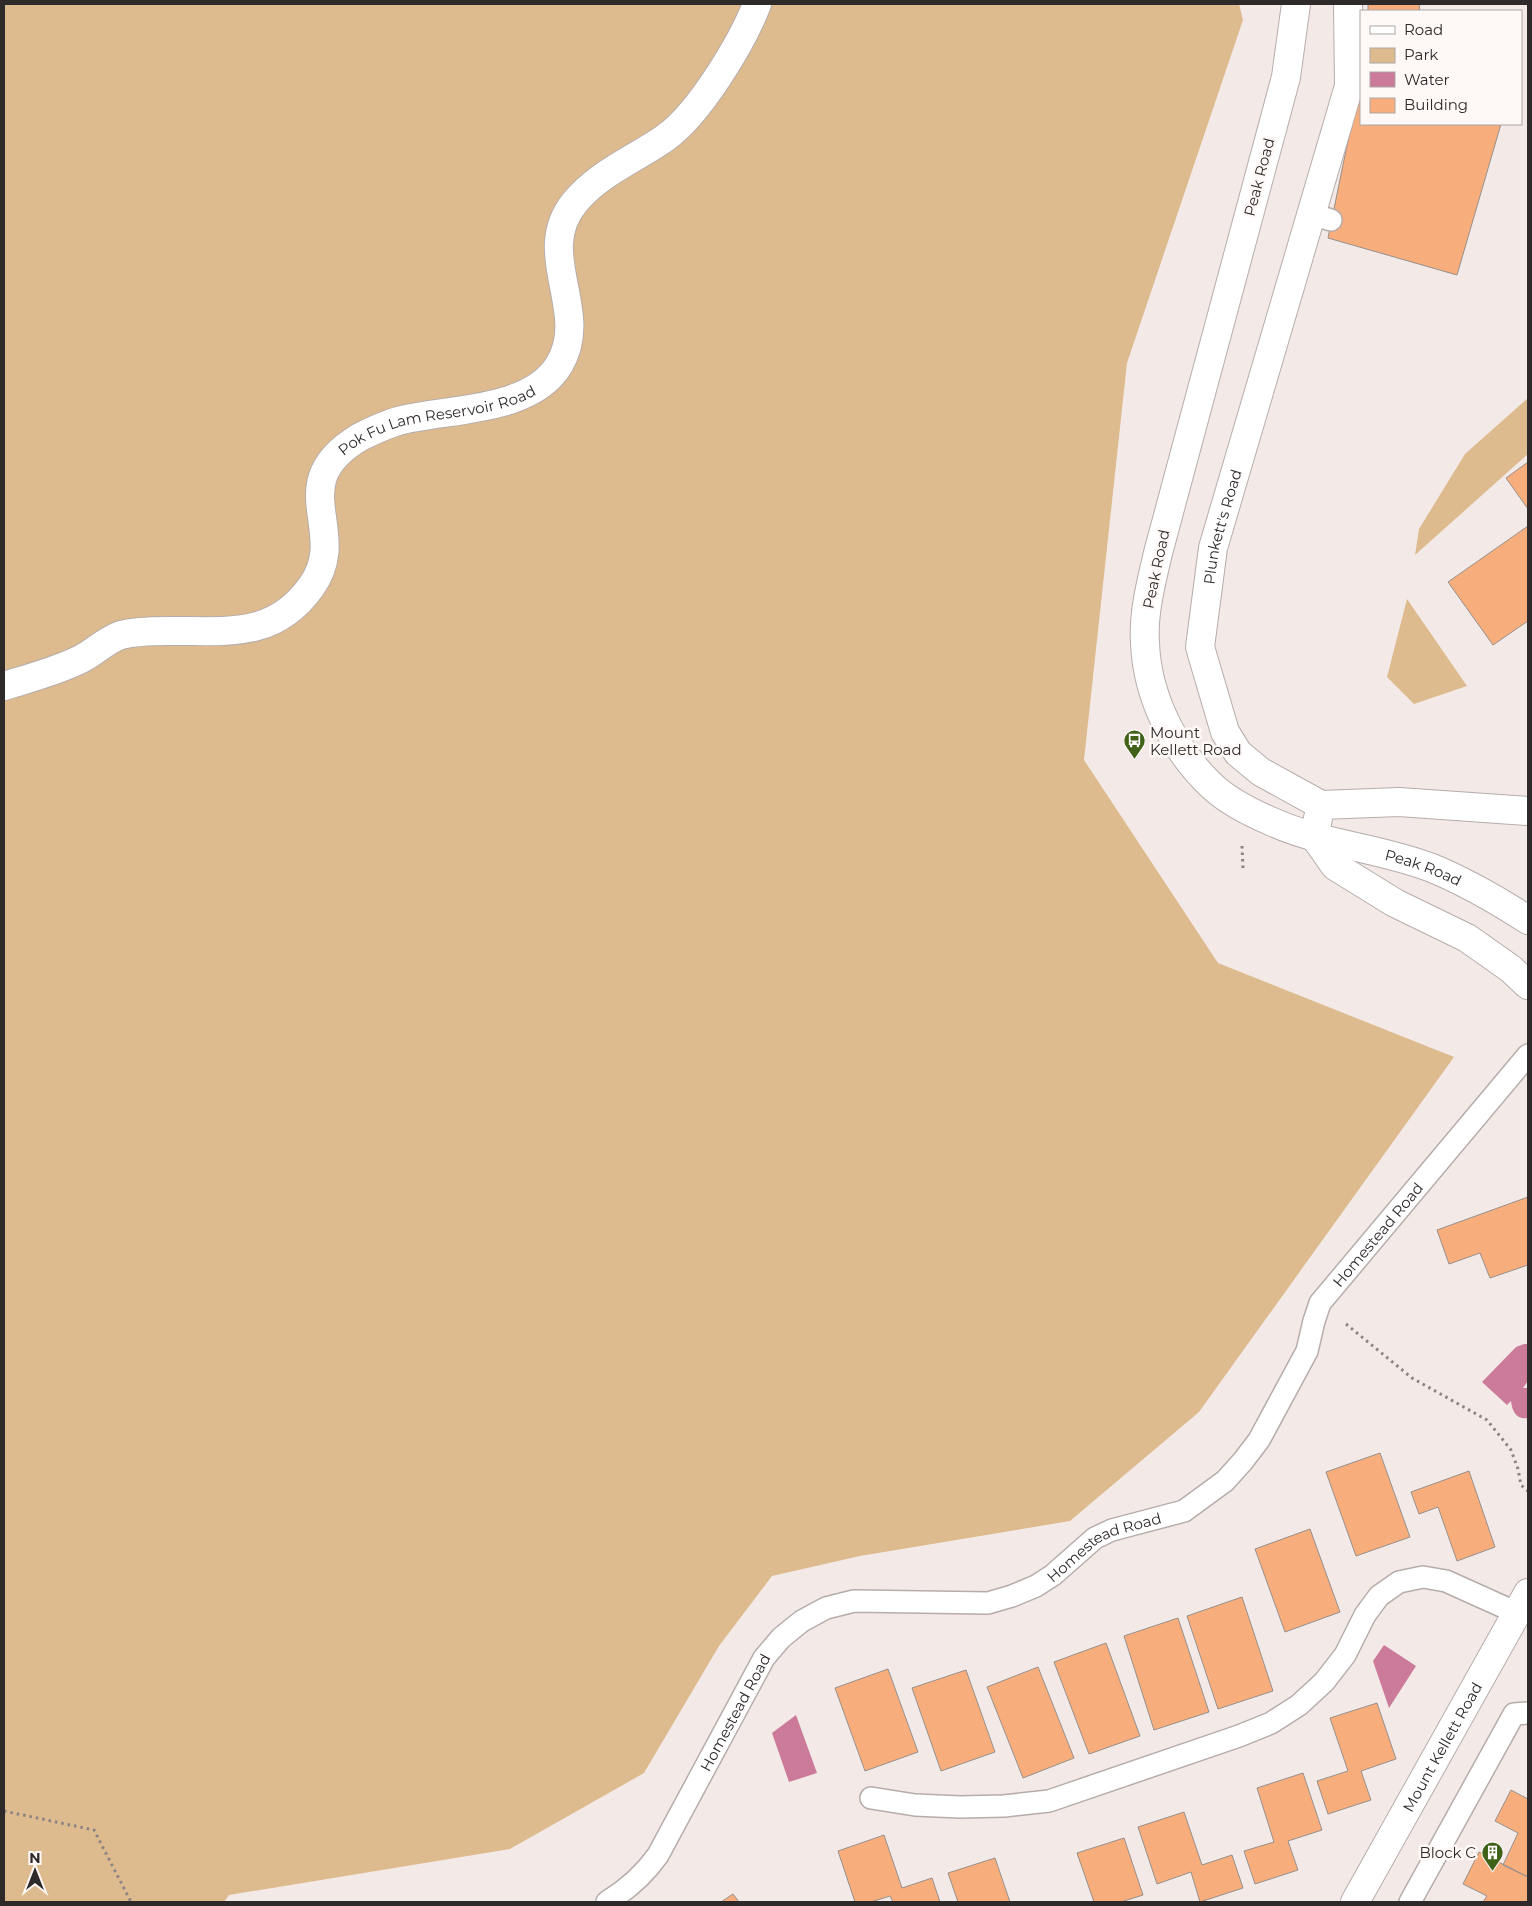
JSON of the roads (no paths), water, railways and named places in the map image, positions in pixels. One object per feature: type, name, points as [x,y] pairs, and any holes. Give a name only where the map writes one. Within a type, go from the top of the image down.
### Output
[{"type":"street","name":"Pok Fu Lam Reservoir Road","points":[[4,686],[61,668],[88,655],[116,637],[126,634],[154,631],[244,630],[263,625],[275,619],[288,611],[301,599],[312,585],[322,566],[325,546],[319,488],[322,476],[328,465],[338,454],[364,435],[392,423],[507,401],[526,393],[547,380],[560,364],[568,341],[569,312],[558,250],[559,232],[567,212],[597,181],[665,138],[686,121],[732,54],[757,4]]},
{"type":"street","name":"Peak Road","points":[[1296,4],[1286,77],[1158,553],[1146,614],[1146,662],[1160,710],[1174,739],[1193,765],[1214,788],[1275,823],[1314,836],[1404,858],[1431,868],[1465,883],[1528,920]]},
{"type":"street","name":"Plunkett's Road","points":[[1321,805],[1261,772],[1238,753],[1225,732],[1200,647],[1213,548],[1321,217],[1349,86],[1348,4]]},
{"type":"street","points":[[1528,811],[1399,802],[1321,805],[1314,836],[1336,866],[1395,903],[1467,938],[1511,969],[1528,985]]},
{"type":"street","name":"Mount Kellett Road","points":[[1355,1902],[1522,1603]]},
{"type":"lane","name":"Homestead Road","points":[[607,1902],[640,1877],[658,1855],[764,1658],[786,1634],[802,1621],[826,1608],[854,1601],[988,1602],[1012,1596],[1036,1586],[1053,1575],[1069,1563],[1080,1550],[1095,1538],[1112,1530],[1184,1511],[1225,1481],[1259,1440],[1307,1351],[1320,1302],[1528,1055]]},
{"type":"lane","points":[[871,1798],[915,1805],[960,1808],[1049,1801],[1239,1736],[1270,1723],[1300,1705],[1324,1682],[1345,1655],[1365,1615],[1379,1596],[1399,1582],[1423,1577],[1446,1581],[1522,1603]]},
{"type":"lane","points":[[1410,1902],[1514,1714],[1528,1713]]},
{"type":"water","points":[[1528,1344],[1528,1381],[1523,1388],[1528,1388],[1528,1418],[1518,1416],[1513,1409],[1511,1401],[1507,1405],[1482,1382],[1516,1347]]},
{"type":"water","points":[[1384,1645],[1416,1666],[1389,1708],[1373,1661]]},
{"type":"water","points":[[796,1715],[817,1773],[789,1782],[772,1733]]},
{"type":"place","name":"Mount Kellett Road","points":[[1134,760]]},
{"type":"place","name":"Block C","points":[[1492,1871]]}]
